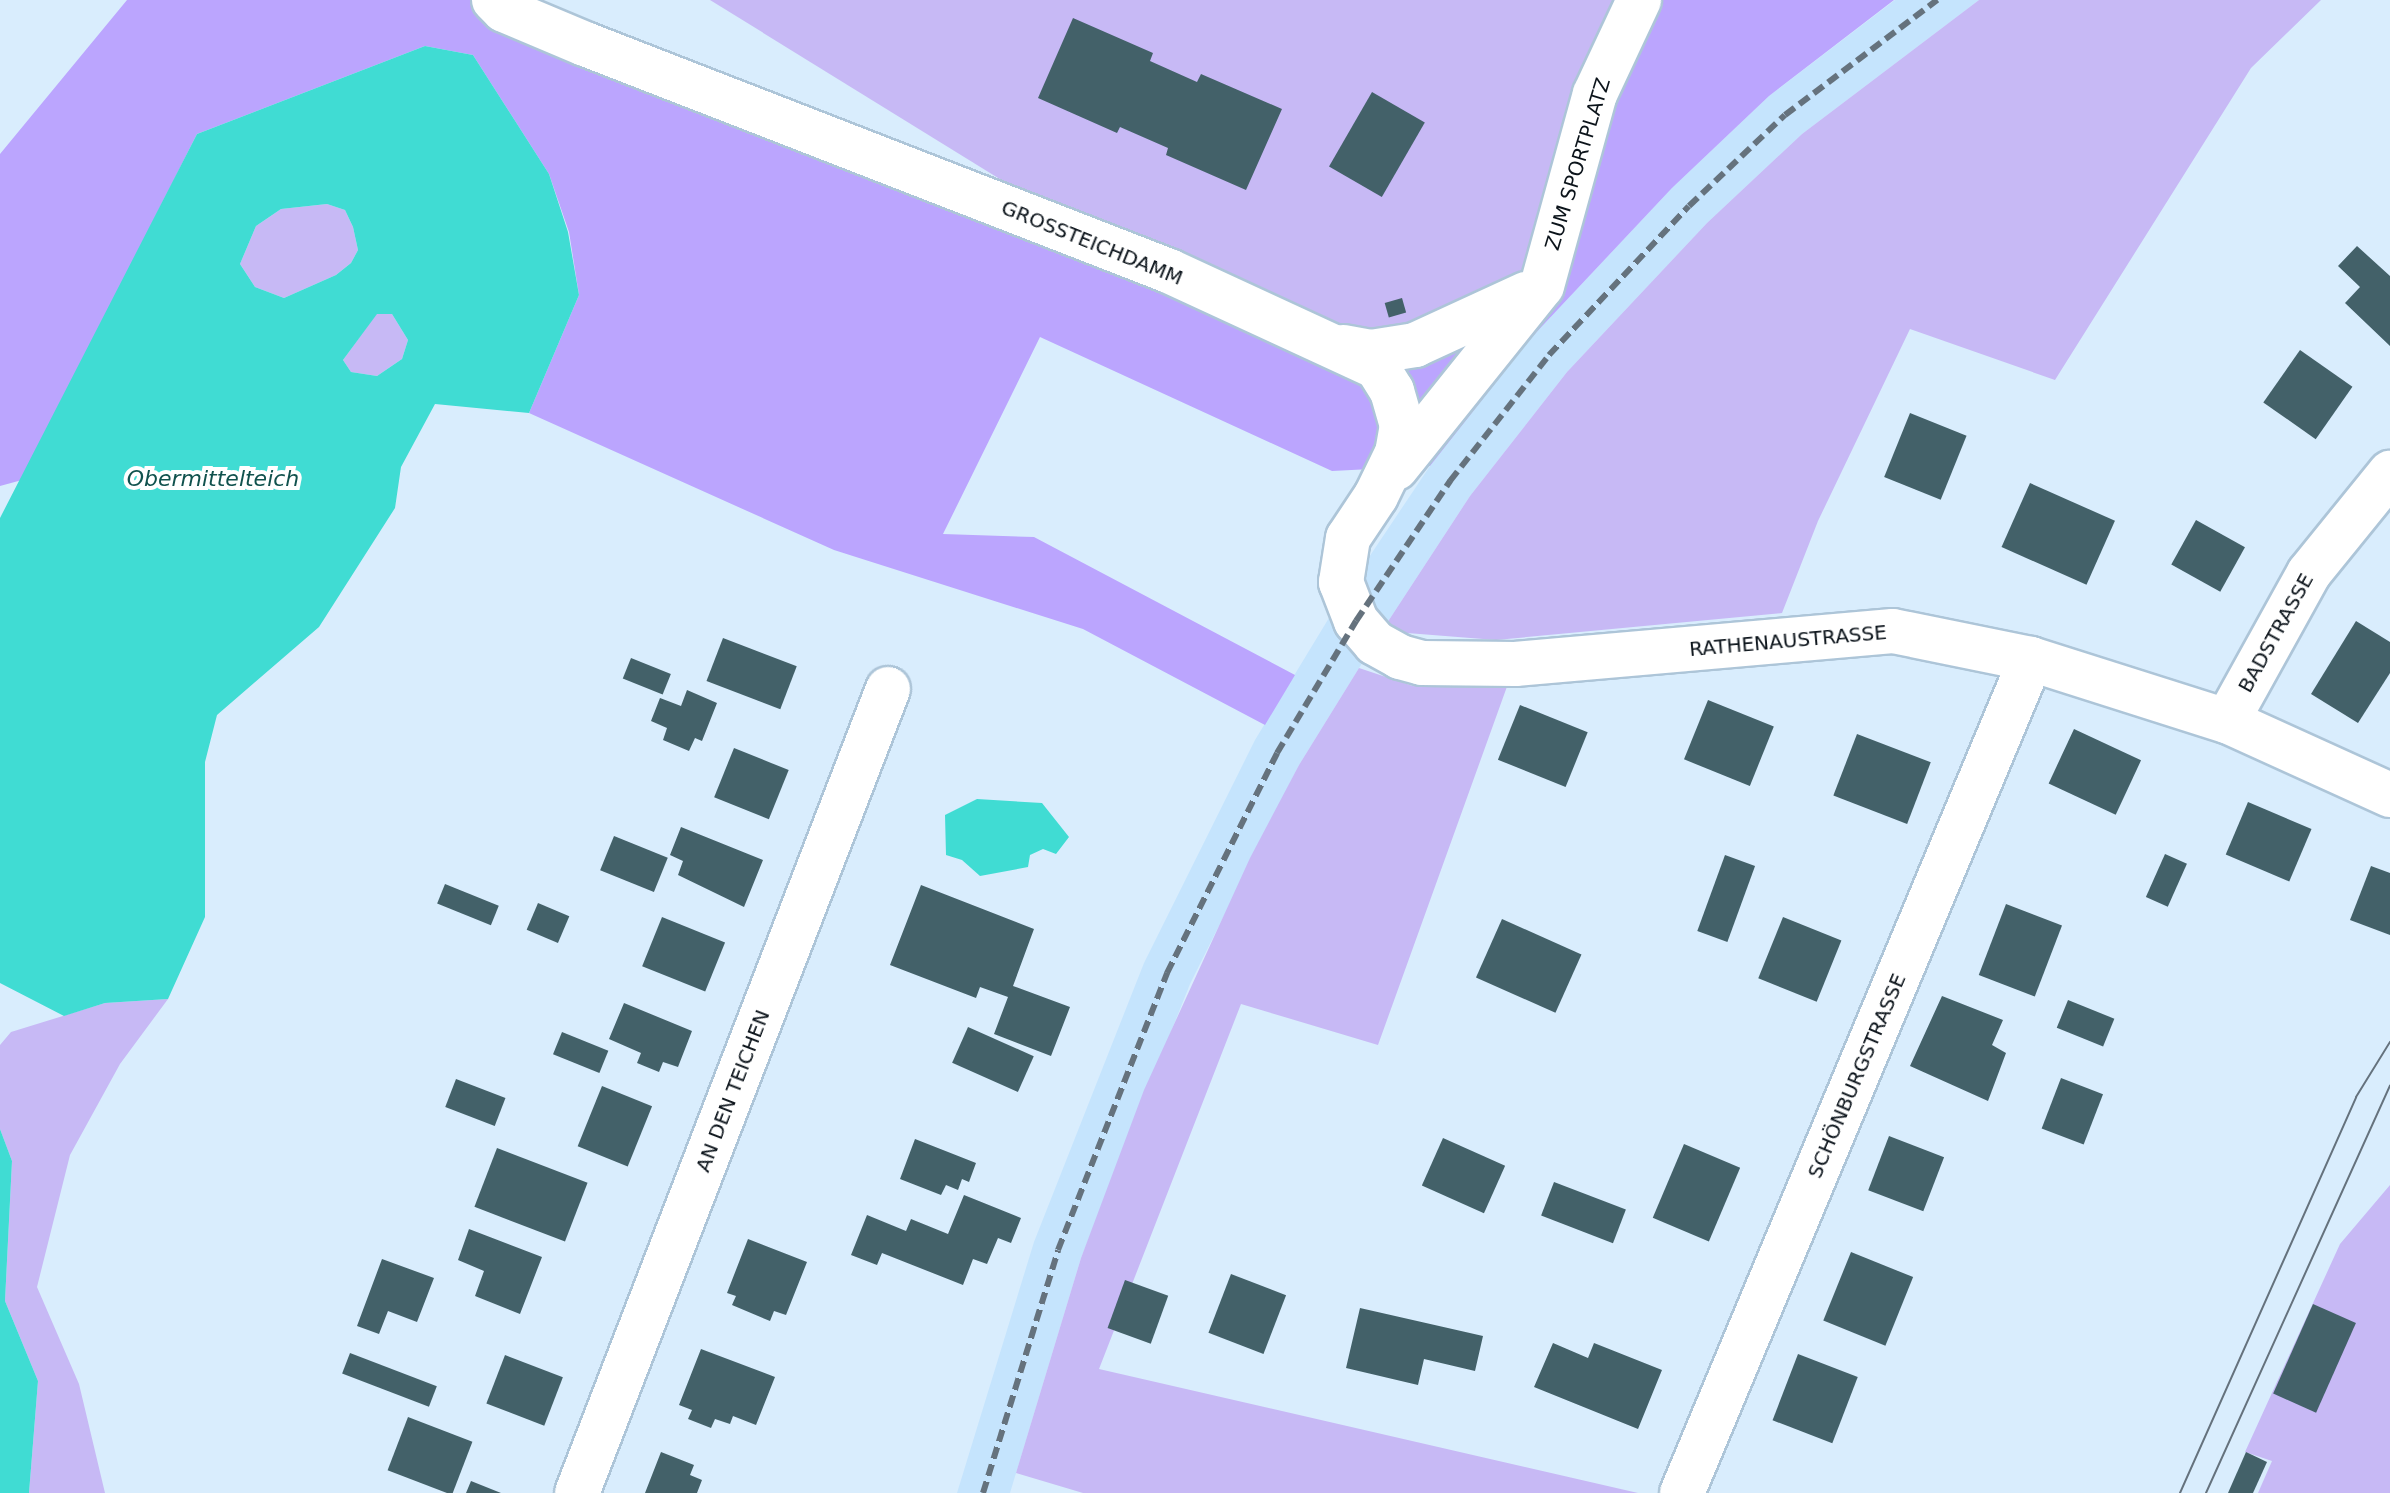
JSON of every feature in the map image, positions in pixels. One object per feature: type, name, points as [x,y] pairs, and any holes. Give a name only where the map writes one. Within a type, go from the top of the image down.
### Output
[{"type":"street","name":"GROSSTEICHDAMM","points":[[494,0],[504,10],[585,44],[1169,271],[1377,367],[1392,391],[1402,425],[1397,453],[1376,496],[1348,538],[1341,582],[1356,621],[1375,643],[1400,657]]},
{"type":"street","name":"ZUM SPORTPLATZ","points":[[1376,496],[1446,400],[1542,286],[1595,94],[1639,0]]},
{"type":"street","points":[[1330,345],[1371,352],[1415,345],[1542,286]]},
{"type":"street","name":"BADSTRASSE","points":[[2227,721],[2309,573],[2390,473]]},
{"type":"street","name":"RATHENAUSTRASSE","points":[[1400,657],[1422,663],[1515,664],[1893,631],[2031,659],[2227,721],[2390,795]]},
{"type":"street","name":"SCHÖNBURGSTRASSE","points":[[1682,1493],[2031,659]]},
{"type":"street","name":"AN DEN TEICHEN","points":[[577,1493],[888,689]]},
{"type":"shaded area","points":[[127,0],[493,0],[1329,345],[1547,289],[1648,0],[1894,0],[1769,96],[1672,188],[1530,339],[1430,466],[1332,471],[1040,337],[943,534],[1034,537],[1295,675],[1265,725],[1083,629],[834,550],[529,413],[579,295],[569,232],[549,174],[473,55],[425,46],[197,134],[22,480],[0,486],[0,154]]},
{"type":"shaded area","points":[[710,0],[1634,0],[1533,283],[1373,348],[1100,241]]},
{"type":"shaded area","points":[[1895,0],[1979,0],[1802,134],[1707,223],[1567,372],[1470,496],[1387,623],[1299,765],[1190,984],[1081,1258],[1010,1493],[957,1493],[1034,1242],[1144,963],[1255,740],[1335,608],[1430,466],[1530,339],[1672,188],[1769,96]]},
{"type":"shaded area","points":[[1979,0],[2321,0],[2251,68],[2055,380],[1910,329],[1818,521],[1782,613],[1496,640],[1407,633],[1387,623],[1470,496],[1567,372],[1707,223],[1802,134]]},
{"type":"shaded area","points":[[327,204],[345,210],[353,227],[358,250],[351,263],[336,275],[284,298],[255,287],[240,264],[256,226],[281,209]]},
{"type":"shaded area","points":[[377,313],[392,314],[408,340],[402,359],[377,376],[351,372],[343,360]]},
{"type":"shaded area","points":[[1359,668],[1413,686],[1509,681],[1378,1045],[1241,1004],[1099,1369],[1638,1493],[1083,1493],[1016,1473],[1081,1258],[1144,1090],[1250,858],[1299,765]]},
{"type":"shaded area","points":[[168,999],[120,1064],[70,1155],[37,1287],[79,1384],[105,1493],[29,1493],[38,1381],[5,1301],[12,1161],[0,1129],[0,1045],[11,1032],[105,1003]]},
{"type":"shaded area","points":[[2390,1185],[2390,1493],[2258,1493],[2272,1461],[2245,1452],[2340,1244]]},
{"type":"water","name":"Obermittelteich","points":[[425,46],[473,55],[549,174],[568,232],[579,295],[529,413],[435,404],[401,467],[395,508],[319,627],[217,715],[205,762],[205,917],[168,999],[105,1003],[64,1016],[0,983],[0,518],[197,134]],"holes":[[[327,204],[345,210],[353,227],[358,250],[351,263],[336,275],[284,298],[255,287],[240,264],[256,226],[281,209]],[[377,314],[392,314],[408,340],[402,359],[377,376],[351,372],[343,360]]]},
{"type":"water","points":[[977,799],[1042,803],[1069,837],[1056,854],[1043,849],[1030,855],[1028,867],[980,876],[962,860],[946,855],[945,815]]},
{"type":"water","points":[[0,1129],[12,1161],[5,1301],[38,1381],[29,1493],[0,1493]]},
{"type":"building","points":[[1073,18],[1153,53],[1150,61],[1197,82],[1201,74],[1282,109],[1246,190],[1166,155],[1168,148],[1120,127],[1117,133],[1038,98]]},
{"type":"building","points":[[1372,92],[1425,122],[1382,197],[1329,166]]},
{"type":"building","points":[[2357,246],[2390,276],[2390,346],[2345,303],[2360,287],[2338,266]]},
{"type":"building","points":[[1402,298],[1406,312],[1389,317],[1385,303]]},
{"type":"building","points":[[2300,350],[2352,387],[2316,439],[2263,402]]},
{"type":"building","points":[[1910,413],[1967,436],[1941,500],[1884,477]]},
{"type":"building","points":[[2030,483],[2115,521],[2086,585],[2002,547]]},
{"type":"building","points":[[2196,520],[2245,547],[2220,592],[2171,565]]},
{"type":"building","points":[[2356,621],[2390,642],[2390,673],[2358,723],[2311,694]]},
{"type":"building","points":[[723,638],[797,666],[780,709],[707,681]]},
{"type":"building","points":[[631,658],[671,674],[663,695],[623,678]]},
{"type":"building","points":[[687,690],[717,703],[702,741],[695,738],[689,751],[663,740],[667,728],[651,721],[660,698],[681,706]]},
{"type":"building","points":[[1708,700],[1774,727],[1750,786],[1684,759]]},
{"type":"building","points":[[1520,705],[1588,732],[1566,787],[1498,760]]},
{"type":"building","points":[[2074,729],[2141,760],[2116,815],[2049,783]]},
{"type":"building","points":[[1857,734],[1931,762],[1907,824],[1833,796]]},
{"type":"building","points":[[734,748],[789,770],[769,819],[714,797]]},
{"type":"building","points":[[2248,802],[2312,829],[2289,881],[2226,854]]},
{"type":"building","points":[[681,827],[763,860],[744,907],[678,875],[683,861],[670,855]]},
{"type":"building","points":[[614,836],[668,858],[654,892],[600,870]]},
{"type":"building","points":[[2165,854],[2187,864],[2168,907],[2146,897]]},
{"type":"building","points":[[1725,855],[1755,866],[1727,942],[1697,931]]},
{"type":"building","points":[[2371,866],[2390,873],[2390,935],[2350,920]]},
{"type":"building","points":[[445,884],[499,906],[491,925],[437,903]]},
{"type":"building","points":[[921,885],[1034,929],[1013,986],[1070,1007],[1051,1056],[994,1034],[1008,997],[980,987],[976,998],[890,965]]},
{"type":"building","points":[[538,903],[569,916],[558,943],[527,930]]},
{"type":"building","points":[[2006,904],[2062,926],[2035,996],[1979,975]]},
{"type":"building","points":[[662,917],[725,942],[705,992],[642,966]]},
{"type":"building","points":[[1783,917],[1841,941],[1817,1002],[1758,978]]},
{"type":"building","points":[[1502,919],[1581,954],[1555,1013],[1476,977]]},
{"type":"building","points":[[1942,996],[2003,1020],[1992,1045],[2006,1053],[1988,1101],[1910,1066]]},
{"type":"building","points":[[2068,1000],[2114,1019],[2103,1047],[2057,1028]]},
{"type":"building","points":[[624,1003],[692,1031],[678,1067],[663,1062],[659,1072],[637,1063],[641,1053],[609,1039]]},
{"type":"building","points":[[968,1027],[1034,1056],[1018,1092],[952,1063]]},
{"type":"building","points":[[562,1032],[608,1051],[599,1073],[553,1054]]},
{"type":"building","points":[[2061,1078],[2103,1094],[2084,1145],[2042,1128]]},
{"type":"building","points":[[456,1079],[505,1098],[495,1126],[445,1107]]},
{"type":"building","points":[[602,1086],[652,1106],[628,1166],[578,1146]]},
{"type":"building","points":[[1889,1136],[1944,1157],[1923,1211],[1868,1190]]},
{"type":"building","points":[[1443,1138],[1505,1166],[1484,1213],[1422,1186]]},
{"type":"building","points":[[915,1139],[976,1163],[969,1182],[962,1179],[958,1190],[946,1185],[941,1195],[900,1179]]},
{"type":"building","points":[[1684,1144],[1740,1168],[1709,1241],[1653,1218]]},
{"type":"building","points":[[497,1148],[588,1183],[565,1242],[474,1207]]},
{"type":"building","points":[[1554,1182],[1626,1210],[1613,1243],[1541,1216]]},
{"type":"building","points":[[964,1195],[1021,1218],[1011,1243],[998,1238],[987,1264],[973,1259],[963,1285],[882,1253],[877,1265],[851,1255],[867,1215],[906,1231],[911,1219],[948,1234]]},
{"type":"building","points":[[469,1229],[542,1257],[520,1314],[475,1296],[484,1271],[458,1260]]},
{"type":"building","points":[[748,1239],[807,1262],[786,1315],[774,1311],[770,1321],[732,1305],[736,1296],[727,1293]]},
{"type":"building","points":[[1851,1252],[1913,1277],[1885,1346],[1823,1321]]},
{"type":"building","points":[[382,1259],[434,1278],[417,1322],[388,1311],[379,1334],[357,1326]]},
{"type":"building","points":[[1231,1274],[1286,1295],[1264,1354],[1208,1333]]},
{"type":"building","points":[[1125,1280],[1168,1296],[1151,1344],[1108,1328]]},
{"type":"building","points":[[2313,1304],[2356,1323],[2316,1413],[2273,1394]]},
{"type":"building","points":[[1360,1308],[1483,1336],[1475,1371],[1424,1359],[1418,1385],[1346,1368]]},
{"type":"building","points":[[1553,1343],[1588,1358],[1594,1343],[1662,1370],[1638,1429],[1534,1387]]},
{"type":"building","points":[[701,1349],[775,1377],[756,1425],[733,1416],[730,1424],[715,1419],[711,1428],[688,1419],[692,1410],[679,1405]]},
{"type":"building","points":[[350,1353],[437,1386],[429,1407],[342,1374]]},
{"type":"building","points":[[1798,1354],[1858,1377],[1832,1443],[1773,1420]]},
{"type":"building","points":[[505,1355],[563,1377],[544,1426],[486,1404]]},
{"type":"building","points":[[408,1417],[472,1442],[453,1493],[388,1470]]},
{"type":"building","points":[[661,1452],[694,1465],[690,1475],[702,1480],[697,1493],[645,1493]]},
{"type":"building","points":[[2246,1452],[2267,1462],[2253,1493],[2228,1493]]},
{"type":"building","points":[[471,1481],[501,1493],[466,1493]]},
{"type":"tram line","points":[[2180,1493],[2356,1097],[2390,1042]]},
{"type":"tram line","points":[[2206,1493],[2390,1086]]},
{"type":"railway","points":[[983,1493],[1058,1250],[1167,973],[1277,753],[1356,621],[1450,481],[1549,355],[1689,206],[1785,115],[1937,0]]}]
